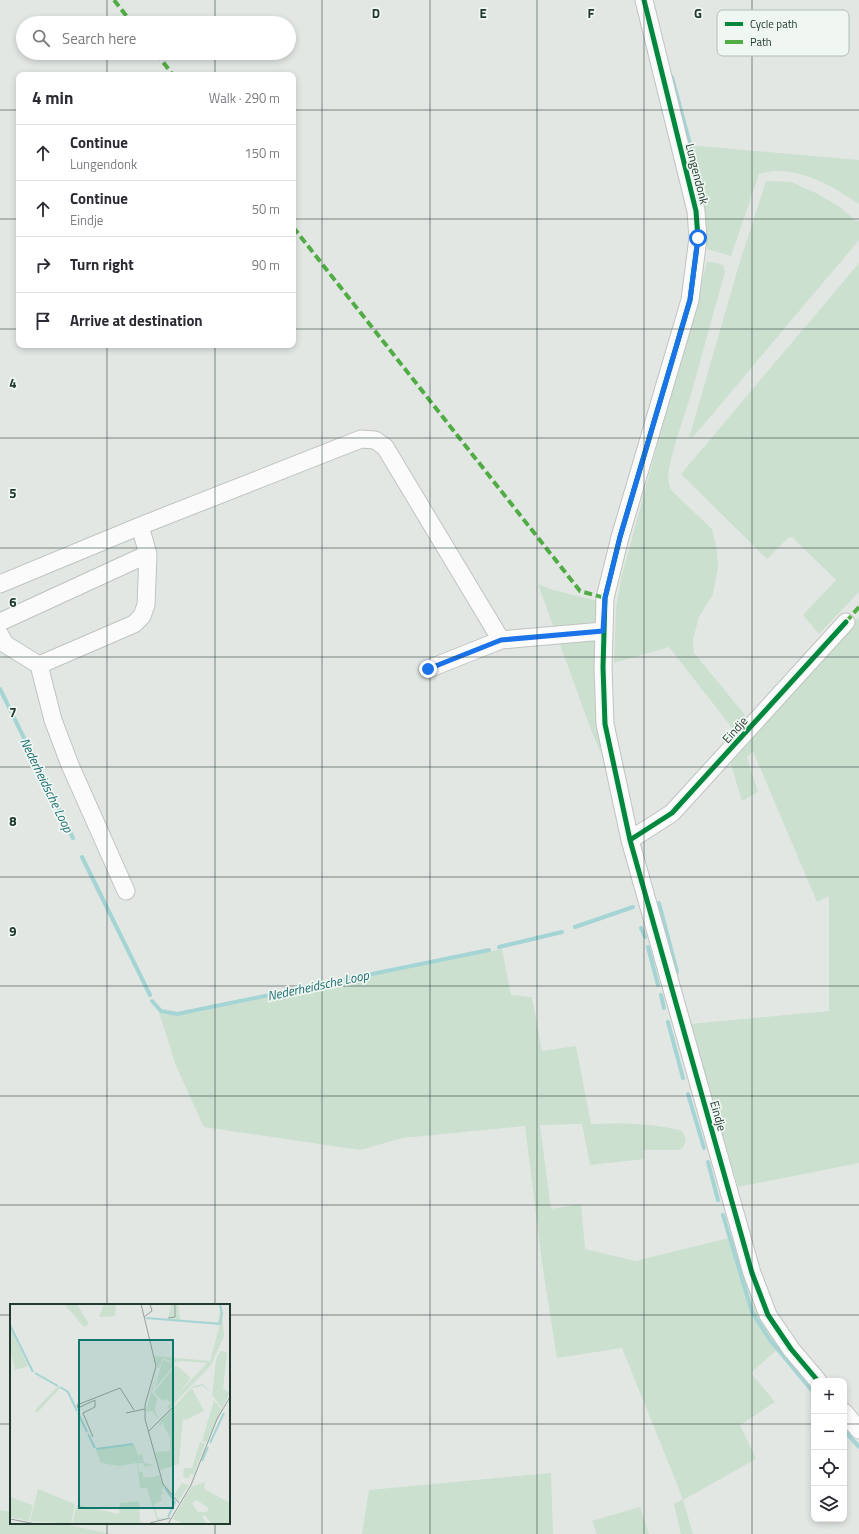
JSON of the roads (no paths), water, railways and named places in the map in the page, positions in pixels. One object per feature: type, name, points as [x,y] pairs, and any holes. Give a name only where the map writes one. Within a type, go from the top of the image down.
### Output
[{"type":"street","name":"Lungendonk","points":[[620,537],[690,300],[698,238],[696,211],[644,0]]},
{"type":"street","points":[[0,584],[140,526],[361,439],[375,440],[385,447],[501,640]]},
{"type":"street","points":[[39,665],[134,624],[142,616],[146,605],[148,554],[140,526]]},
{"type":"street","name":"Eindje","points":[[620,537],[605,598],[603,631],[605,724],[630,840],[752,1272],[768,1315],[791,1348],[816,1378]]},
{"type":"street","points":[[0,622],[148,554]]},
{"type":"street","name":"Eindje","points":[[630,840],[672,813],[846,622]]},
{"type":"street","points":[[428,669],[501,640],[603,631]]},
{"type":"street","points":[[0,636],[4,644],[39,665],[53,720],[70,765],[126,891]]},
{"type":"street","points":[[846,1414],[859,1430]]},
{"type":"waterway","points":[[672,77],[694,159]]},
{"type":"waterway","name":"Nederheidsche Loop","points":[[0,689],[73,838]]},
{"type":"waterway","name":"Nederheidsche Loop","points":[[82,857],[150,995]]},
{"type":"waterway","points":[[659,903],[677,972]]},
{"type":"waterway","name":"Nederheidsche Loop","points":[[575,927],[633,907]]},
{"type":"waterway","points":[[641,928],[645,937]]},
{"type":"waterway","name":"Nederheidsche Loop","points":[[499,947],[562,932]]},
{"type":"waterway","points":[[648,947],[658,985]]},
{"type":"waterway","name":"Nederheidsche Loop","points":[[152,1001],[161,1011],[177,1014],[489,950]]},
{"type":"waterway","points":[[661,995],[664,1008]]},
{"type":"waterway","points":[[668,1022],[683,1078]]},
{"type":"waterway","points":[[688,1094],[704,1148]]},
{"type":"waterway","points":[[708,1162],[718,1200]]},
{"type":"waterway","points":[[723,1215],[752,1312],[770,1340],[811,1389]]},
{"type":"waterway","points":[[847,1433],[859,1447]]}]
